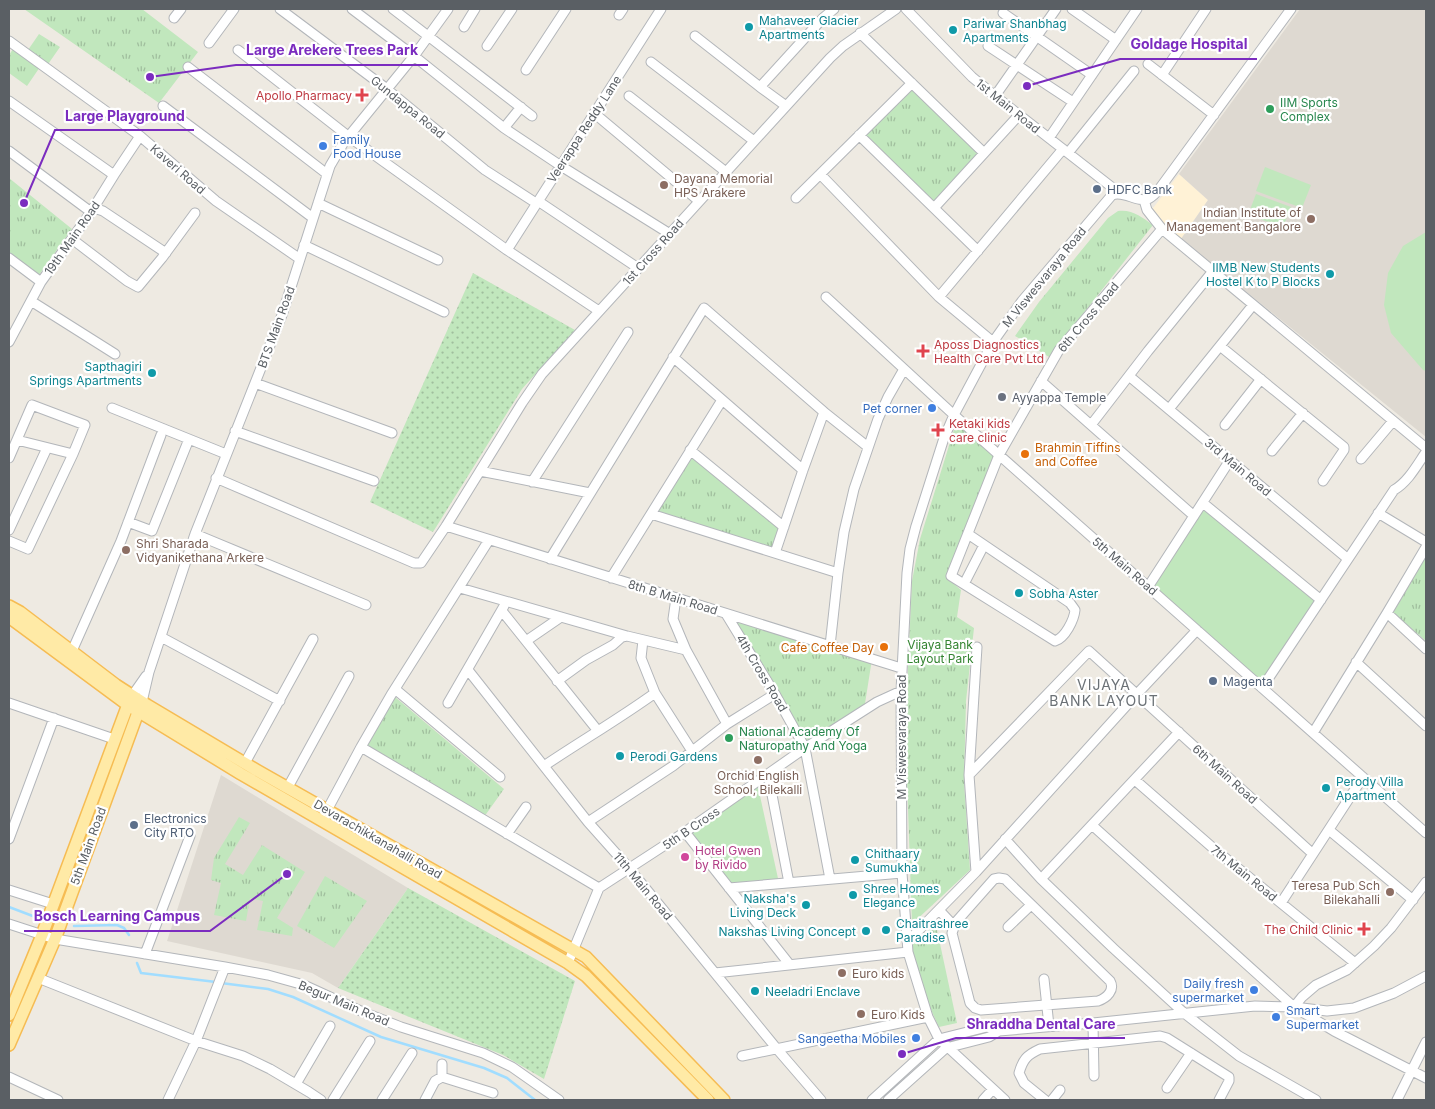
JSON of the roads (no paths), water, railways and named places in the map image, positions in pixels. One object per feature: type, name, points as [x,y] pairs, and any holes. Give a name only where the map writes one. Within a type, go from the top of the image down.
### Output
[{"type":"main road","name":"Devarachikkanahalli Road","points":[[9,606],[20,612],[116,685],[130,700]]},
{"type":"main road","name":"Devarachikkanahalli Road","points":[[9,617],[130,700],[288,787],[324,814],[568,963],[586,976],[708,1100]]},
{"type":"main road","name":"5th Main Road","points":[[9,1015],[13,994],[42,935],[130,700]]},
{"type":"main road","name":"Devarachikkanahalli Road","points":[[140,706],[241,774],[324,814],[586,958],[724,1100]]},
{"type":"main road","name":"5th Main Road","points":[[9,1045],[55,938],[140,706]]},
{"type":"street","points":[[174,18],[181,9]]},
{"type":"street","points":[[209,43],[234,9]]},
{"type":"street","name":"Gundappa Road","points":[[280,9],[387,89],[486,170],[638,268]]},
{"type":"street","points":[[352,9],[504,128],[670,234]]},
{"type":"street","points":[[393,9],[532,116]]},
{"type":"street","name":"BTS Main Road","points":[[140,706],[149,672],[195,534],[282,315],[327,174],[336,154],[348,136],[414,56],[448,9]]},
{"type":"street","points":[[464,27],[475,9]]},
{"type":"street","points":[[487,46],[512,9]]},
{"type":"street","points":[[526,70],[566,9]]},
{"type":"street","name":"Veerappa Reddy Lane","points":[[507,250],[661,9]]},
{"type":"street","points":[[760,87],[823,18],[834,9]]},
{"type":"street","name":"1st Cross Road","points":[[216,478],[420,564],[446,526],[534,385],[553,362],[830,58],[860,33],[896,9]]},
{"type":"street","name":"1st Main Road","points":[[906,9],[960,66],[995,96],[1118,192]]},
{"type":"street","points":[[995,96],[1056,9]]},
{"type":"street","points":[[1072,9],[1116,40]]},
{"type":"street","points":[[1049,138],[1137,9]]},
{"type":"street","points":[[1162,75],[1206,9]]},
{"type":"street","points":[[1118,192],[1144,200],[1151,197],[1164,184],[1291,9]]},
{"type":"street","points":[[1003,13],[1092,75]]},
{"type":"street","points":[[860,33],[984,153]]},
{"type":"street","points":[[695,36],[786,106]]},
{"type":"street","name":"Kaveri Road","points":[[9,41],[140,136],[216,201],[300,259]]},
{"type":"street","points":[[988,46],[1073,102]]},
{"type":"street","points":[[238,50],[348,136],[507,250],[599,312]]},
{"type":"street","points":[[651,62],[754,140]]},
{"type":"street","points":[[1148,64],[1214,115]]},
{"type":"street","points":[[188,67],[327,174]]},
{"type":"street","points":[[940,297],[1134,71]]},
{"type":"street","points":[[796,198],[912,83]]},
{"type":"street","points":[[629,96],[726,172]]},
{"type":"street","points":[[9,101],[114,175]]},
{"type":"street","points":[[163,106],[313,218]]},
{"type":"street","points":[[504,128],[521,107]]},
{"type":"street","points":[[594,114],[700,201]]},
{"type":"street","points":[[934,208],[1019,115]]},
{"type":"street","points":[[859,135],[978,251]]},
{"type":"street","name":"19th Main Road","points":[[9,342],[12,327],[140,136]]},
{"type":"street","points":[[9,151],[92,210],[103,211],[166,253]]},
{"type":"street","points":[[820,174],[940,297],[992,342]]},
{"type":"street","name":"M Viswesvaraya Road","points":[[938,1039],[928,1017],[908,952],[902,873],[901,668],[910,549],[930,477],[944,438],[992,342],[1022,301],[1102,206],[1112,195],[1118,192]]},
{"type":"street","points":[[1144,200],[1147,210],[1162,229],[1426,448]]},
{"type":"street","points":[[318,203],[438,260]]},
{"type":"street","points":[[72,239],[127,281],[138,286],[166,253],[194,213]]},
{"type":"street","name":"6th Cross Road","points":[[964,584],[951,576],[999,455],[1059,350],[1162,229]]},
{"type":"street","points":[[304,245],[444,312]]},
{"type":"street","points":[[9,258],[41,282]]},
{"type":"street","points":[[1091,425],[1213,271]]},
{"type":"street","name":"5th Main Road","points":[[826,297],[954,415],[1426,833]]},
{"type":"street","points":[[31,301],[115,354]]},
{"type":"street","points":[[1169,409],[1253,305]]},
{"type":"street","points":[[550,559],[704,308],[824,412],[868,447]]},
{"type":"street","points":[[532,482],[628,332]]},
{"type":"street","points":[[1220,346],[1344,447],[1344,450],[1323,481]]},
{"type":"street","points":[[673,358],[803,470]]},
{"type":"street","points":[[830,646],[846,520],[854,489],[884,405],[904,370]]},
{"type":"street","name":"3rd Main Road","points":[[1129,376],[1348,559]]},
{"type":"street","points":[[1225,424],[1261,379]]},
{"type":"street","points":[[1041,381],[1194,516]]},
{"type":"street","points":[[255,383],[392,433]]},
{"type":"street","points":[[611,578],[722,400]]},
{"type":"street","points":[[9,458],[32,404],[85,425],[28,549],[9,541]]},
{"type":"street","points":[[112,408],[226,454]]},
{"type":"street","points":[[775,553],[824,412]]},
{"type":"street","points":[[1272,451],[1303,413]]},
{"type":"street","points":[[1361,459],[1393,421]]},
{"type":"street","points":[[235,431],[374,481]]},
{"type":"street","points":[[72,651],[128,522],[161,435]]},
{"type":"street","points":[[128,522],[152,531],[189,439]]},
{"type":"street","points":[[17,440],[73,454]]},
{"type":"street","points":[[9,530],[47,448]]},
{"type":"street","points":[[690,450],[784,527]]},
{"type":"street","points":[[1262,688],[1378,513],[1394,490],[1408,477],[1426,452]]},
{"type":"street","points":[[1148,587],[1230,460]]},
{"type":"street","points":[[480,472],[590,493]]},
{"type":"street","points":[[1203,503],[1321,600]]},
{"type":"street","points":[[1378,513],[1426,542]]},
{"type":"street","points":[[651,514],[838,573]]},
{"type":"street","name":"8th B Main Road","points":[[446,526],[901,668]]},
{"type":"street","points":[[195,534],[366,605]]},
{"type":"street","points":[[968,534],[1070,603],[1075,610],[1075,616],[1062,637],[1055,641],[964,584],[984,545]]},
{"type":"street","points":[[324,814],[360,747],[489,540]]},
{"type":"street","points":[[1313,733],[1426,547]]},
{"type":"street","points":[[460,588],[627,636],[686,650]]},
{"type":"street","points":[[676,598],[673,619],[686,650],[727,724]]},
{"type":"street","points":[[448,704],[507,602]]},
{"type":"street","points":[[502,611],[598,731]]},
{"type":"street","points":[[1387,613],[1426,649]]},
{"type":"street","name":"4th Cross Road","points":[[726,614],[775,694],[805,748],[830,879]]},
{"type":"street","points":[[526,640],[561,617]]},
{"type":"street","points":[[907,940],[976,872],[1197,630]]},
{"type":"street","points":[[161,636],[280,701]]},
{"type":"street","points":[[557,681],[586,660],[627,636]]},
{"type":"street","points":[[245,763],[313,639]]},
{"type":"street","points":[[642,640],[641,658],[655,693],[692,751]]},
{"type":"street","points":[[976,872],[969,776],[977,648]]},
{"type":"street","name":"6th Main Road","points":[[969,776],[1090,652],[1313,854]]},
{"type":"street","points":[[1356,662],[1426,726]]},
{"type":"street","name":"11th Main Road","points":[[468,670],[588,822],[629,868],[821,1100]]},
{"type":"street","name":"BTS Main Road","points":[[130,700],[149,672]]},
{"type":"street","points":[[288,787],[349,676]]},
{"type":"street","points":[[395,689],[500,777]]},
{"type":"street","name":"5th B Cross","points":[[599,888],[685,832],[805,748],[876,702],[901,691]]},
{"type":"street","points":[[544,766],[655,693]]},
{"type":"street","points":[[588,822],[628,797],[727,724],[775,694]]},
{"type":"street","points":[[9,703],[114,739]]},
{"type":"street","points":[[9,839],[54,718]]},
{"type":"street","points":[[1041,879],[1180,732]]},
{"type":"street","points":[[360,747],[599,888],[568,963]]},
{"type":"street","points":[[768,774],[789,883]]},
{"type":"street","points":[[1281,903],[1363,777]]},
{"type":"street","name":"7th Main Road","points":[[1135,780],[1213,848],[1355,963]]},
{"type":"street","points":[[507,834],[526,807]]},
{"type":"street","points":[[1093,826],[1294,1007],[1334,1031],[1426,1078]]},
{"type":"street","points":[[1329,830],[1413,900]]},
{"type":"street","points":[[685,832],[790,965]]},
{"type":"street","points":[[145,954],[190,836]]},
{"type":"street","points":[[1005,839],[1041,879],[1184,1013],[1239,1056],[1316,1100]]},
{"type":"street","points":[[729,888],[902,873]]},
{"type":"street","points":[[994,879],[1005,880],[1031,905],[1110,981],[1112,990],[1104,999],[982,1010],[975,1008],[970,1003],[952,933],[954,926],[994,879]]},
{"type":"street","points":[[1294,1007],[1302,997],[1316,986],[1347,970],[1374,946],[1391,928],[1426,882]]},
{"type":"street","points":[[9,890],[54,904]]},
{"type":"street","points":[[1008,927],[1031,905]]},
{"type":"street","points":[[938,910],[954,926]]},
{"type":"street","name":"Begur Main Road","points":[[9,924],[55,938],[268,975],[304,985],[400,1027],[483,1053],[512,1066],[559,1100]]},
{"type":"street","points":[[715,972],[908,952]]},
{"type":"street","points":[[168,1100],[196,1041],[225,967]]},
{"type":"street","points":[[888,1100],[946,1048],[989,1037],[999,1031],[1255,1006],[1294,1007],[1328,1011],[1354,1008],[1394,993],[1426,976]]},
{"type":"street","points":[[38,978],[196,1041],[243,1056],[296,1084],[321,1100]]},
{"type":"street","points":[[1044,978],[1049,1026]]},
{"type":"street","points":[[742,1056],[928,1017]]},
{"type":"street","points":[[1092,1023],[1094,1076]]},
{"type":"street","points":[[296,1084],[330,1026]]},
{"type":"street","points":[[872,1100],[938,1039],[988,1027],[999,1031]]},
{"type":"street","points":[[1045,1100],[1024,1083],[1019,1072],[1022,1062],[1029,1054],[1040,1049],[1160,1036],[1167,1038],[1229,1077],[1229,1081],[1219,1100]]},
{"type":"street","points":[[938,1039],[1005,1100]]},
{"type":"street","points":[[333,1100],[370,1041]]},
{"type":"street","points":[[1397,1100],[1426,1042]]},
{"type":"street","points":[[382,1100],[412,1053]]},
{"type":"street","points":[[1167,1088],[1191,1053]]},
{"type":"street","points":[[442,1064],[442,1077]]},
{"type":"street","points":[[9,1077],[58,1100]]},
{"type":"street","points":[[424,1100],[435,1081],[442,1077],[493,1093]]},
{"type":"street","points":[[983,1100],[993,1089]]},
{"type":"street","points":[[1052,1100],[1060,1090]]},
{"type":"waterway","points":[[9,907],[38,918]]},
{"type":"waterway","points":[[74,926],[117,925],[124,928],[129,935]]},
{"type":"waterway","points":[[137,963],[141,973],[216,982]]},
{"type":"waterway","points":[[221,983],[268,989],[293,997],[381,1037],[484,1068],[507,1078],[535,1100]]},
{"type":"place","name":"Mahaveer Glacier Apartments","points":[[749,27]]},
{"type":"place","name":"Pariwar Shanbhag Apartments","points":[[953,30]]},
{"type":"place","name":"Large Arekere Trees Park","points":[[150,77]]},
{"type":"place","name":"Goldage Hospital","points":[[1027,86]]},
{"type":"place","name":"Apollo Pharmacy","points":[[362,95]]},
{"type":"place","name":"IIM Sports Complex","points":[[1270,109]]},
{"type":"place","name":"Family Food House","points":[[323,146]]},
{"type":"place","name":"Dayana Memorial HPS Arakere","points":[[664,185]]},
{"type":"place","name":"HDFC Bank","points":[[1097,189]]},
{"type":"place","name":"Large Playground","points":[[24,203]]},
{"type":"place","name":"Indian Institute of Management Bangalore","points":[[1311,219]]},
{"type":"place","name":"IIMB New Students Hostel K to P Blocks","points":[[1330,274]]},
{"type":"place","name":"Aposs Diagnostics Health Care Pvt Ltd","points":[[923,351]]},
{"type":"place","name":"Sapthagiri Springs Apartments","points":[[152,373]]},
{"type":"place","name":"Ayyappa Temple","points":[[1002,397]]},
{"type":"place","name":"Pet corner","points":[[932,408]]},
{"type":"place","name":"Ketaki kids care clinic","points":[[938,430]]},
{"type":"place","name":"Brahmin Tiffins and Coffee","points":[[1025,454]]},
{"type":"place","name":"Shri Sharada Vidyanikethana Arkere","points":[[126,550]]},
{"type":"place","name":"Sobha Aster","points":[[1019,593]]},
{"type":"place","name":"Cafe Coffee Day","points":[[884,647]]},
{"type":"place","name":"Magenta","points":[[1213,681]]},
{"type":"place","name":"National Academy Of Naturopathy And Yoga","points":[[729,738]]},
{"type":"place","name":"Perodi Gardens","points":[[620,756]]},
{"type":"place","name":"Orchid English School, Bilekalli","points":[[758,760]]},
{"type":"place","name":"Perody Villa Apartment","points":[[1326,788]]},
{"type":"place","name":"Electronics City RTO","points":[[134,825]]},
{"type":"place","name":"Hotel Gwen by Rivido","points":[[685,857]]},
{"type":"place","name":"Chithaary Sumukha","points":[[855,860]]},
{"type":"place","name":"Bosch Learning Campus","points":[[287,874]]},
{"type":"place","name":"Teresa Pub Sch Bilekahalli","points":[[1390,892]]},
{"type":"place","name":"Shree Homes Elegance","points":[[853,895]]},
{"type":"place","name":"Naksha's Living Deck","points":[[806,905]]},
{"type":"place","name":"The Child Clinic","points":[[1364,929]]},
{"type":"place","name":"Chaitrashree Paradise","points":[[886,930]]},
{"type":"place","name":"Nakshas Living Concept","points":[[866,931]]},
{"type":"place","name":"Euro kids","points":[[842,973]]},
{"type":"place","name":"Daily fresh supermarket","points":[[1254,990]]},
{"type":"place","name":"Neeladri Enclave","points":[[755,991]]},
{"type":"place","name":"Euro Kids","points":[[861,1014]]},
{"type":"place","name":"Smart Supermarket","points":[[1276,1017]]},
{"type":"place","name":"Sangeetha Mobiles","points":[[916,1038]]},
{"type":"place","name":"Shraddha Dental Care","points":[[902,1054]]},
{"type":"district","name":"VIJAYA BANK LAYOUT","points":[[1104,692]]},
{"type":"park label","name":"Vijaya Bank Layout Park","points":[[940,651]]}]
